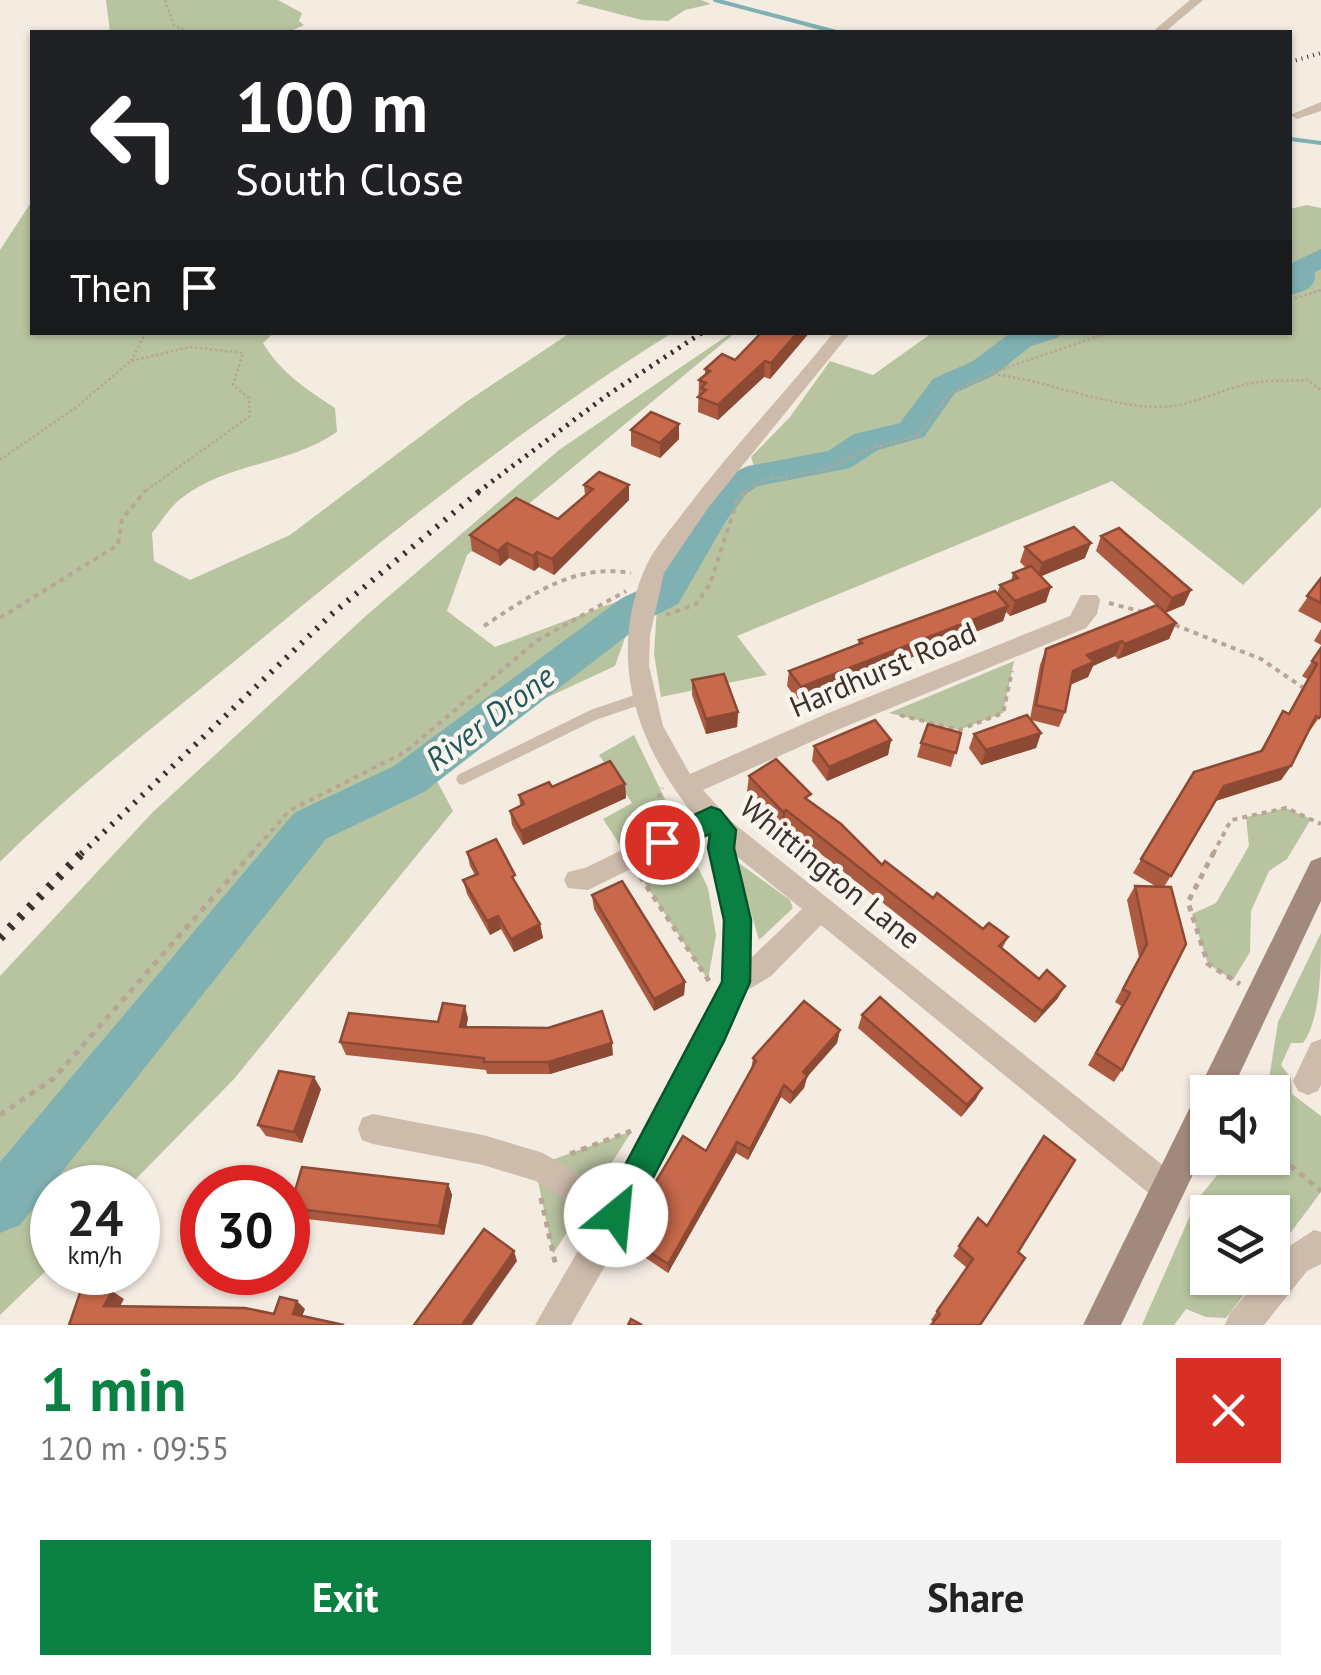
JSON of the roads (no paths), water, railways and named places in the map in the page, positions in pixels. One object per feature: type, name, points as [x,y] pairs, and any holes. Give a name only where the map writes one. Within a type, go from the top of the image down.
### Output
[{"type":"main road","points":[[1222,1075],[1318,886]]},
{"type":"main road","points":[[1102,1325],[1190,1143]]},
{"type":"street","points":[[1162,30],[1198,0]]},
{"type":"street","points":[[1297,115],[1321,106]]},
{"type":"street","name":"Whittington Lane","points":[[841,335],[787,404],[732,460],[691,512],[649,587],[641,618],[636,678],[640,699],[671,764],[717,824],[1168,1189]]},
{"type":"street","name":"Hardhurst Road","points":[[687,786],[1078,622],[1086,614],[1089,600]]},
{"type":"street","points":[[577,880],[717,824],[738,920],[731,994]]},
{"type":"street","points":[[558,1315],[616,1215],[731,994],[820,909]]},
{"type":"street","points":[[1308,1081],[1321,1053]]},
{"type":"street","points":[[373,1129],[484,1150],[535,1166],[577,1187],[616,1215]]},
{"type":"street","points":[[1242,1325],[1296,1260],[1314,1246],[1321,1248]]},
{"type":"lane","points":[[462,779],[592,715],[640,699]]},
{"type":"waterway","points":[[715,0],[828,30]]},
{"type":"waterway","points":[[1292,139],[1321,143]]},
{"type":"waterway","name":"River Drone","points":[[1292,285],[1301,281],[1301,269],[1321,257]]},
{"type":"waterway","name":"River Drone","points":[[0,1205],[310,826],[409,779],[636,608],[665,594],[712,514],[735,485],[748,477],[838,460],[866,442],[912,430],[944,386],[984,368],[1020,340],[1036,335]]},
{"type":"railway","points":[[1292,61],[1321,53]]},
{"type":"railway","points":[[478,492],[606,396],[698,335]]},
{"type":"railway","points":[[82,853],[333,613],[481,490]]},
{"type":"railway","points":[[0,938],[82,853]]}]
